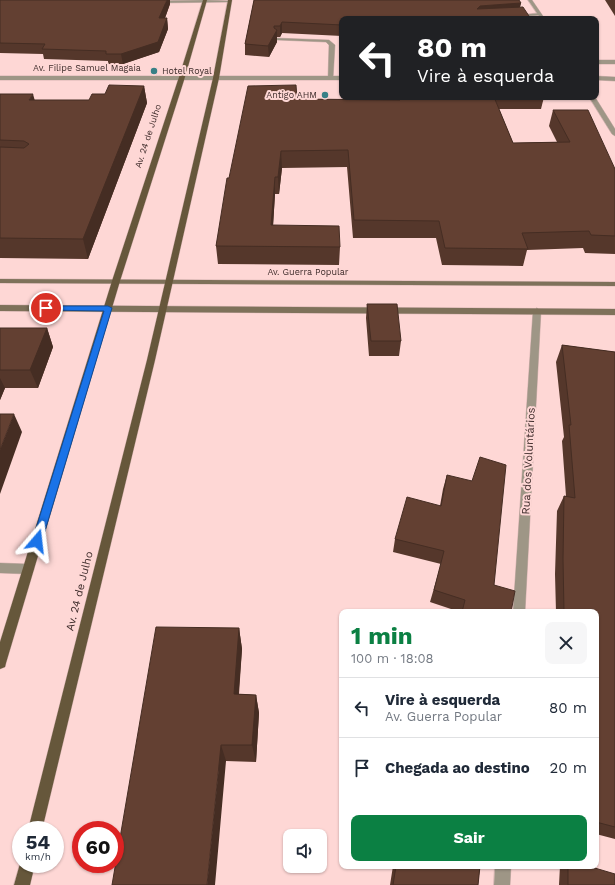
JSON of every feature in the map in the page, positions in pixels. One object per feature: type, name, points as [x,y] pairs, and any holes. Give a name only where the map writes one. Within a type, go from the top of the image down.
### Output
[{"type":"main road","name":"Av. 24 de Julho","points":[[108,308],[182,77],[204,1]]},
{"type":"main road","points":[[168,280],[216,78],[230,1]]},
{"type":"main road","name":"Av. 24 de Julho","points":[[37,821],[151,360],[168,280]]},
{"type":"main road","name":"Av. Guerra Popular","points":[[0,281],[168,280],[615,284]]},
{"type":"main road","points":[[0,308],[615,312]]},
{"type":"main road","points":[[0,663],[108,308]]},
{"type":"main road","points":[[22,885],[25,873]]},
{"type":"street","points":[[530,0],[540,14]]},
{"type":"street","points":[[149,2],[230,1]]},
{"type":"street","points":[[509,16],[540,14]]},
{"type":"street","points":[[277,39],[327,41],[330,43],[332,45],[331,78]]},
{"type":"street","points":[[599,62],[615,62]]},
{"type":"street","name":"Av. Filipe Samuel Magaia","points":[[0,78],[339,78]]},
{"type":"street","points":[[599,78],[615,78]]},
{"type":"street","points":[[594,100],[615,134]]},
{"type":"street","name":"Rua dos Voluntários","points":[[518,609],[537,311]]},
{"type":"street","points":[[0,568],[28,569]]},
{"type":"street","points":[[502,885],[503,869]]},
{"type":"building","points":[[0,0],[167,0],[159,18],[167,18],[158,42],[121,54],[106,54],[106,51],[42,49],[45,44],[0,43]]},
{"type":"building","points":[[254,0],[519,0],[521,3],[480,6],[477,9],[523,7],[529,16],[339,16],[339,25],[282,22],[280,26],[274,26],[277,30],[268,46],[245,44]]},
{"type":"building","points":[[109,85],[144,86],[83,239],[0,238],[0,147],[24,148],[29,144],[24,141],[0,140],[0,94],[33,94],[29,100],[89,100],[92,94],[105,94]]},
{"type":"building","points":[[296,85],[297,99],[495,100],[513,143],[570,142],[553,110],[588,110],[615,169],[615,236],[591,235],[589,231],[522,233],[528,249],[445,248],[439,221],[354,220],[348,150],[281,151],[278,177],[275,177],[271,225],[339,226],[340,247],[216,246],[227,178],[229,178],[248,86]]},
{"type":"building","points":[[367,304],[397,304],[401,341],[371,341]]},
{"type":"building","points":[[0,328],[47,328],[30,370],[0,370]]},
{"type":"building","points":[[562,345],[615,352],[615,827],[599,823],[599,609],[564,609],[564,496],[575,498],[569,425],[571,425]]},
{"type":"building","points":[[0,414],[14,414],[0,450]]},
{"type":"building","points":[[480,457],[506,465],[494,585],[515,591],[512,609],[463,609],[465,600],[434,590],[444,551],[395,539],[407,497],[441,506],[447,475],[472,481]]},
{"type":"building","points":[[156,627],[239,628],[234,694],[256,695],[252,745],[221,745],[207,885],[112,885],[114,873],[124,873],[123,821]]},
{"type":"building","points":[[396,869],[480,869],[478,885],[393,885]]},
{"type":"building","points":[[568,869],[598,869],[615,874],[615,885],[568,885]]},
{"type":"place","name":"Hotel Royal","points":[[154,71]]},
{"type":"place","name":"Antigo AHM","points":[[325,95]]},
{"type":"route","points":[[37,541],[108,308],[46,308]]}]
